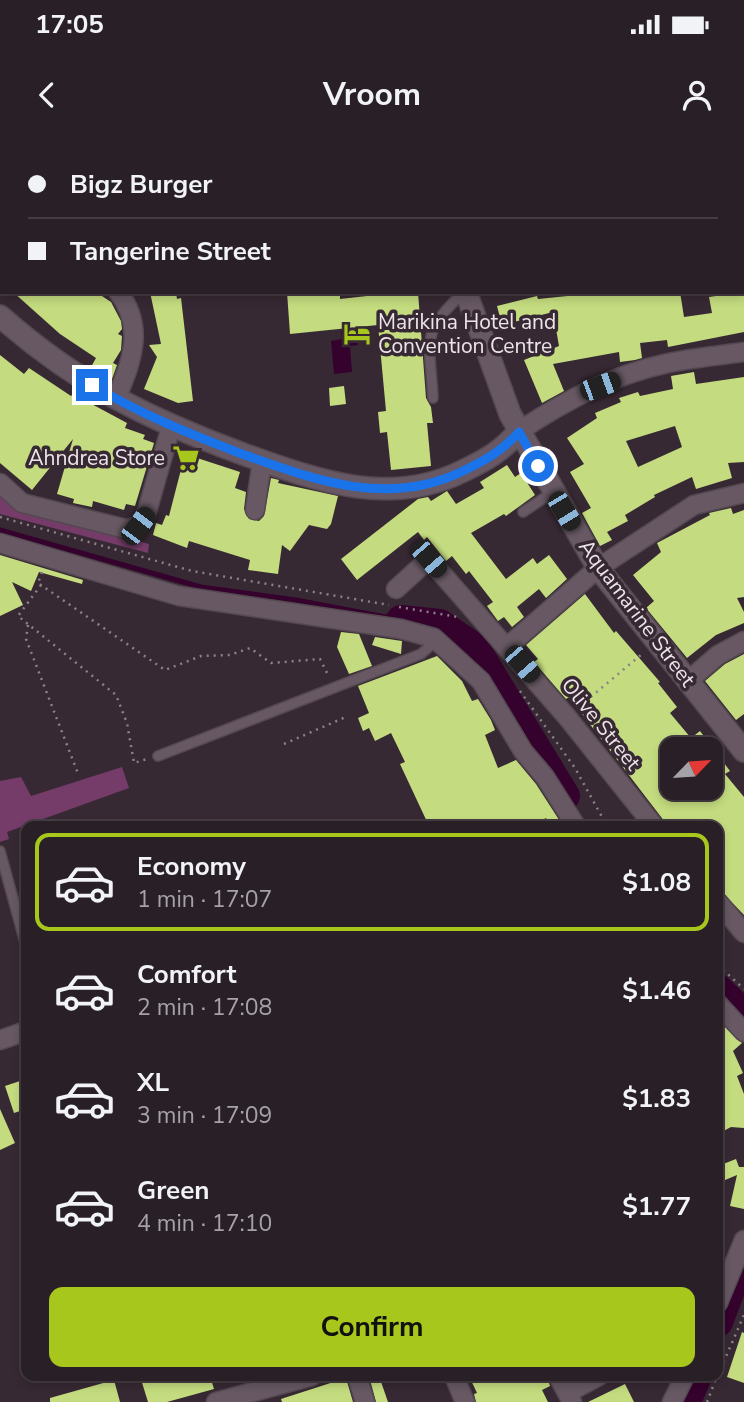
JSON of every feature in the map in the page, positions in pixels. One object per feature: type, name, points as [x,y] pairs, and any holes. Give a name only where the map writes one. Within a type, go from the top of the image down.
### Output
[{"type":"street","points":[[116,400],[133,357],[133,325],[127,304],[120,294]]},
{"type":"street","name":"Aquamarine Street","points":[[466,294],[519,432],[598,568],[744,751]]},
{"type":"street","points":[[0,317],[45,356],[116,400],[170,427],[304,477],[348,488],[398,491],[446,480],[503,450],[519,432],[545,414],[600,386],[650,368],[744,352]]},
{"type":"street","points":[[0,483],[22,503],[126,529],[138,526],[146,515],[170,427]]},
{"type":"street","points":[[255,510],[262,461]]},
{"type":"street","points":[[507,647],[598,568],[694,505],[744,493]]},
{"type":"street","points":[[0,543],[48,555],[179,596],[401,629],[434,638],[481,681],[523,751],[545,777],[573,821]]},
{"type":"street","name":"Olive Street","points":[[396,589],[429,559],[567,717],[650,821]]},
{"type":"street","points":[[687,682],[718,655],[744,641]]},
{"type":"street","points":[[723,908],[744,933]]},
{"type":"street","points":[[723,1009],[744,1032]]},
{"type":"street","points":[[0,1040],[21,1033]]},
{"type":"street","points":[[723,1291],[744,1240]]},
{"type":"street","points":[[215,1402],[276,1395],[303,1381]]},
{"type":"street","points":[[358,1381],[365,1402]]},
{"type":"street","points":[[456,1381],[466,1402]]},
{"type":"street","points":[[561,1381],[569,1397],[592,1381]]},
{"type":"street","points":[[672,1402],[682,1381]]},
{"type":"lane","points":[[433,398],[430,334],[439,315],[463,294]]},
{"type":"lane","points":[[523,512],[553,492]]},
{"type":"lane","points":[[158,756],[421,654],[434,638]]},
{"type":"lane","points":[[0,851],[21,926]]},
{"type":"path","points":[[48,555],[38,583],[165,670],[201,656],[230,655],[250,648],[271,663],[320,659],[335,688]]},
{"type":"path","points":[[41,585],[18,616],[116,695],[127,723],[134,763],[158,756]]},
{"type":"path","points":[[28,625],[26,639],[79,776]]},
{"type":"path","points":[[567,717],[656,643]]},
{"type":"path","points":[[284,744],[348,716]]},
{"type":"path","points":[[723,970],[744,989]]},
{"type":"path","points":[[723,1363],[744,1315]]},
{"type":"path","points":[[707,1402],[716,1381]]},
{"type":"shaded area","points":[[357,330],[358,345],[350,346],[352,372],[334,374],[331,341],[342,339],[341,331]]},
{"type":"shaded area","points":[[0,490],[19,507],[149,544],[148,553],[0,514]]},
{"type":"shaded area","points":[[122,767],[129,788],[38,821],[21,821],[21,827],[7,832],[9,839],[0,842],[0,781],[21,777],[31,796]]},
{"type":"building","points":[[15,294],[99,294],[111,302],[122,329],[118,334],[122,336],[121,350],[113,363],[117,365],[112,379],[91,367],[96,358],[60,334]]},
{"type":"building","points":[[150,294],[176,294],[177,299],[181,298],[193,401],[178,403],[144,389],[157,357],[149,345],[161,344]]},
{"type":"building","points":[[287,294],[340,294],[340,299],[376,294],[418,294],[426,398],[431,407],[433,423],[427,423],[431,466],[391,470],[387,432],[380,433],[378,412],[386,411],[378,325],[290,334]]},
{"type":"building","points":[[587,294],[680,294],[684,317],[712,313],[709,297],[744,294],[744,332],[668,347],[667,340],[640,343],[642,358],[635,360],[620,362],[619,352],[553,364],[564,391],[542,403],[524,360],[559,346],[553,312],[502,325],[497,306],[537,296],[538,299]]},
{"type":"building","points":[[0,355],[24,374],[29,368],[71,396],[73,394],[127,423],[125,428],[145,435],[143,439],[154,443],[135,506],[126,504],[124,510],[93,501],[92,507],[73,503],[74,499],[57,494],[73,439],[32,490],[0,463]]},
{"type":"building","points":[[694,372],[696,384],[744,377],[744,462],[728,463],[732,478],[696,489],[692,477],[654,495],[655,497],[625,515],[628,521],[607,532],[612,540],[600,546],[582,513],[591,508],[570,472],[584,464],[567,438],[597,418],[595,413],[621,402],[619,398],[638,392],[640,396],[673,389],[671,376]],"holes":[[[675,426],[682,447],[638,467],[626,441]]]},
{"type":"building","points":[[344,386],[346,404],[330,406],[329,388]]},
{"type":"building","points":[[185,454],[240,472],[235,488],[246,492],[244,509],[249,519],[259,521],[264,516],[271,478],[279,480],[278,483],[338,496],[331,524],[327,529],[309,525],[290,551],[282,545],[278,574],[248,570],[250,560],[189,541],[187,548],[153,535],[156,523],[162,525],[166,515],[169,516]]},
{"type":"building","points":[[507,465],[515,477],[521,473],[535,495],[506,516],[504,514],[471,533],[506,579],[533,558],[537,564],[549,555],[567,579],[546,598],[539,589],[517,607],[524,617],[512,627],[504,617],[498,621],[487,606],[493,602],[469,571],[466,574],[452,556],[446,561],[427,537],[424,540],[418,532],[357,580],[341,559],[418,499],[428,497],[431,501],[447,491],[456,504],[484,488],[480,482]]},
{"type":"building","points":[[731,508],[733,514],[744,510],[744,597],[737,598],[744,612],[744,623],[716,635],[687,658],[646,608],[654,601],[633,575],[661,552],[657,543],[710,515],[709,513]]},
{"type":"building","points":[[0,555],[83,580],[82,584],[39,572],[31,591],[12,582],[23,605],[0,616]]},
{"type":"building","points":[[585,594],[614,633],[616,631],[660,682],[658,683],[677,707],[670,713],[690,737],[660,737],[660,800],[723,800],[723,762],[730,771],[725,774],[744,797],[744,915],[723,893],[723,821],[664,821],[569,697],[566,699],[534,662],[538,659],[526,645]]},
{"type":"building","points":[[341,632],[359,634],[372,666],[349,674],[337,647]]},
{"type":"building","points":[[375,637],[402,641],[401,654],[372,645]]},
{"type":"building","points":[[744,654],[744,714],[736,720],[705,681],[725,664]]},
{"type":"building","points":[[437,656],[462,681],[472,701],[478,699],[491,720],[495,730],[485,735],[498,768],[516,760],[536,784],[560,821],[548,821],[546,818],[540,821],[427,821],[400,764],[405,762],[391,733],[375,741],[369,728],[363,731],[358,718],[369,713],[358,686]]},
{"type":"building","points":[[700,731],[704,737],[692,737]]},
{"type":"building","points":[[723,1025],[742,1043],[733,1051],[743,1073],[737,1076],[744,1094],[744,1128],[731,1127],[723,1131]]},
{"type":"building","points":[[21,1081],[21,1111],[14,1113],[5,1086]]},
{"type":"building","points":[[0,1109],[15,1143],[0,1150]]},
{"type":"building","points":[[736,1159],[739,1167],[744,1167],[744,1209],[730,1206],[737,1175],[723,1181],[723,1164]]},
{"type":"building","points":[[742,1332],[744,1333],[744,1383],[727,1377]]},
{"type":"building","points":[[114,1381],[120,1402],[50,1402],[50,1398]]},
{"type":"building","points":[[142,1381],[212,1381],[214,1389],[167,1402],[148,1402]]},
{"type":"building","points":[[337,1381],[347,1381],[353,1402],[282,1402],[281,1399]]},
{"type":"building","points":[[370,1381],[381,1381],[388,1402],[376,1402]]},
{"type":"building","points":[[471,1381],[548,1381],[550,1386],[542,1390],[548,1402],[476,1402],[474,1394],[477,1393]]},
{"type":"building","points":[[625,1384],[634,1402],[588,1402]]},
{"type":"waterway","points":[[0,530],[201,587],[296,600],[401,620]]},
{"type":"waterway","points":[[401,620],[440,624],[475,648],[565,796]]},
{"type":"waterway","points":[[723,994],[744,1014]]},
{"type":"waterway","points":[[723,1309],[736,1274]]},
{"type":"waterway","points":[[686,1402],[695,1381]]},
{"type":"place","name":"Marikina Hotel and Convention Centre","points":[[357,334]]},
{"type":"place","name":"Ahndrea Store","points":[[186,458]]},
{"type":"route","points":[[92,385],[170,427],[304,477],[348,488],[398,491],[446,480],[503,450],[519,432],[538,466]]}]
